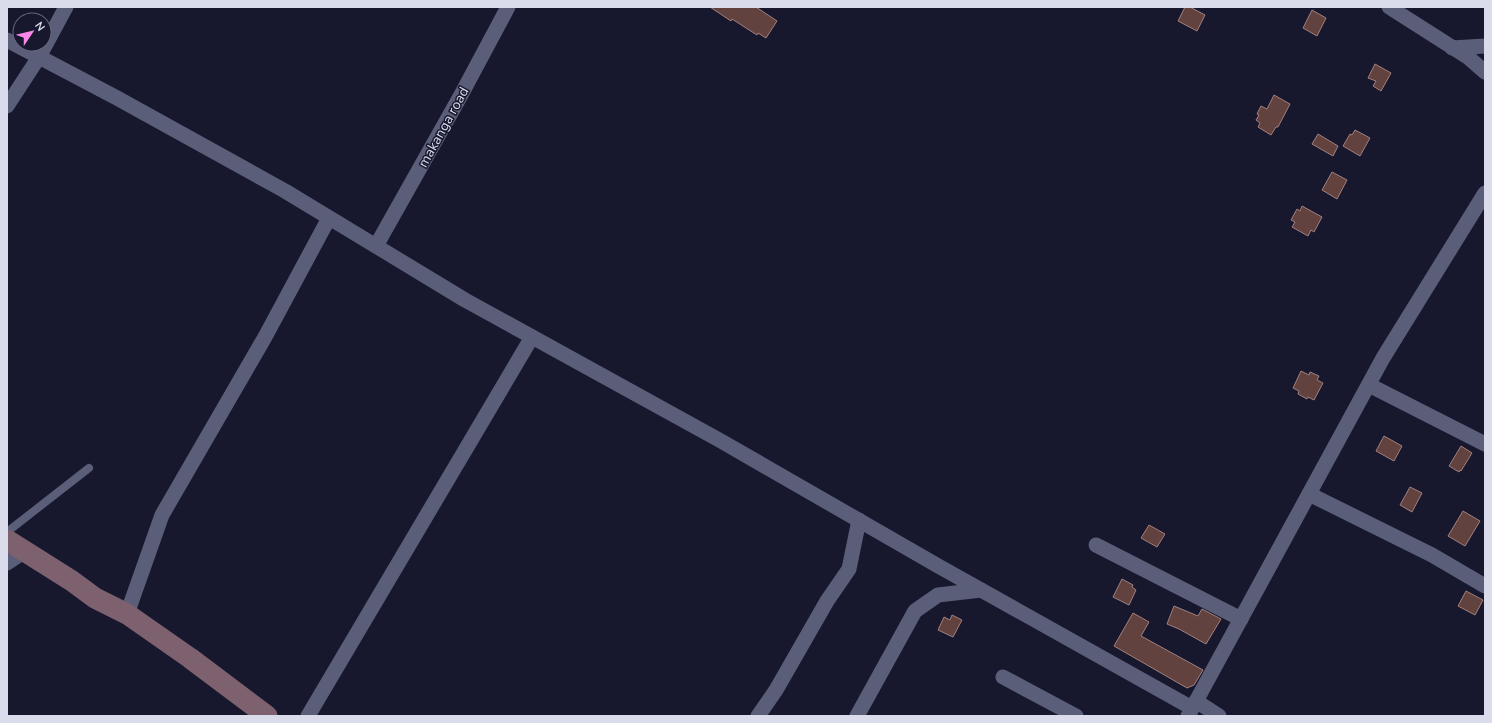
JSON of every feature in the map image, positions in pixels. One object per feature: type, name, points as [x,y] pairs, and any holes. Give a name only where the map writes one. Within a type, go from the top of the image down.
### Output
[{"type":"street","points":[[7,106],[39,57],[66,7]]},
{"type":"street","name":"makanga road","points":[[376,246],[462,95],[508,7]]},
{"type":"street","points":[[1389,7],[1469,58],[1485,72]]},
{"type":"street","points":[[7,40],[117,98],[264,179],[465,300],[721,441],[981,590],[1192,708],[1219,716]]},
{"type":"street","points":[[1452,48],[1485,46]]},
{"type":"street","points":[[1192,708],[1383,358],[1485,193]]},
{"type":"street","points":[[127,614],[162,515],[265,337],[329,218]]},
{"type":"street","points":[[308,716],[532,337]]},
{"type":"street","points":[[1369,385],[1485,444]]},
{"type":"street","points":[[1309,494],[1432,555],[1485,586]]},
{"type":"street","points":[[758,716],[776,690],[827,601],[849,569],[859,520]]},
{"type":"street","points":[[7,540],[72,581],[95,598],[127,614],[190,658],[267,716]]},
{"type":"street","points":[[1096,545],[1241,619]]},
{"type":"street","points":[[7,563],[25,551]]},
{"type":"street","points":[[857,716],[915,611],[938,595],[981,590]]},
{"type":"street","points":[[1003,677],[1076,716]]},
{"type":"lane","points":[[7,532],[89,468]]},
{"type":"building","points":[[710,7],[756,7],[777,21],[766,38],[758,33],[757,35],[732,19],[731,21]]},
{"type":"building","points":[[1185,7],[1190,7],[1205,15],[1197,31],[1178,21]]},
{"type":"building","points":[[1312,10],[1326,18],[1317,36],[1303,28]]},
{"type":"building","points":[[1375,64],[1391,73],[1381,91],[1373,86],[1376,81],[1368,78]]},
{"type":"building","points":[[1274,95],[1290,104],[1278,127],[1276,127],[1271,135],[1258,127],[1260,123],[1256,120],[1261,106],[1267,109]]},
{"type":"building","points":[[1355,130],[1370,138],[1360,156],[1343,146],[1350,134],[1352,135]]},
{"type":"building","points":[[1318,134],[1338,146],[1333,156],[1312,144]]},
{"type":"building","points":[[1332,172],[1347,180],[1337,199],[1322,190]]},
{"type":"building","points":[[1302,206],[1322,217],[1314,232],[1311,230],[1308,236],[1292,227],[1295,222],[1291,220],[1297,209],[1300,211]]},
{"type":"building","points":[[1301,371],[1309,375],[1310,372],[1319,376],[1317,380],[1323,383],[1314,400],[1308,397],[1307,399],[1298,394],[1299,391],[1293,388]]},
{"type":"building","points":[[1384,436],[1402,446],[1394,461],[1376,451]]},
{"type":"building","points":[[1461,446],[1472,453],[1459,472],[1449,466]]},
{"type":"building","points":[[1410,487],[1422,493],[1412,512],[1400,505]]},
{"type":"building","points":[[1463,511],[1480,521],[1465,546],[1448,536]]},
{"type":"building","points":[[1149,525],[1165,534],[1157,547],[1141,538]]},
{"type":"building","points":[[1122,579],[1133,585],[1132,587],[1136,590],[1129,605],[1113,597]]},
{"type":"building","points":[[1466,591],[1483,600],[1475,615],[1458,606]]},
{"type":"building","points":[[1174,606],[1198,616],[1202,609],[1221,619],[1206,644],[1167,624]]},
{"type":"building","points":[[1133,613],[1149,622],[1141,636],[1203,670],[1194,685],[1187,688],[1114,646]]},
{"type":"building","points":[[952,615],[962,620],[953,637],[938,630],[944,617],[950,620]]}]
